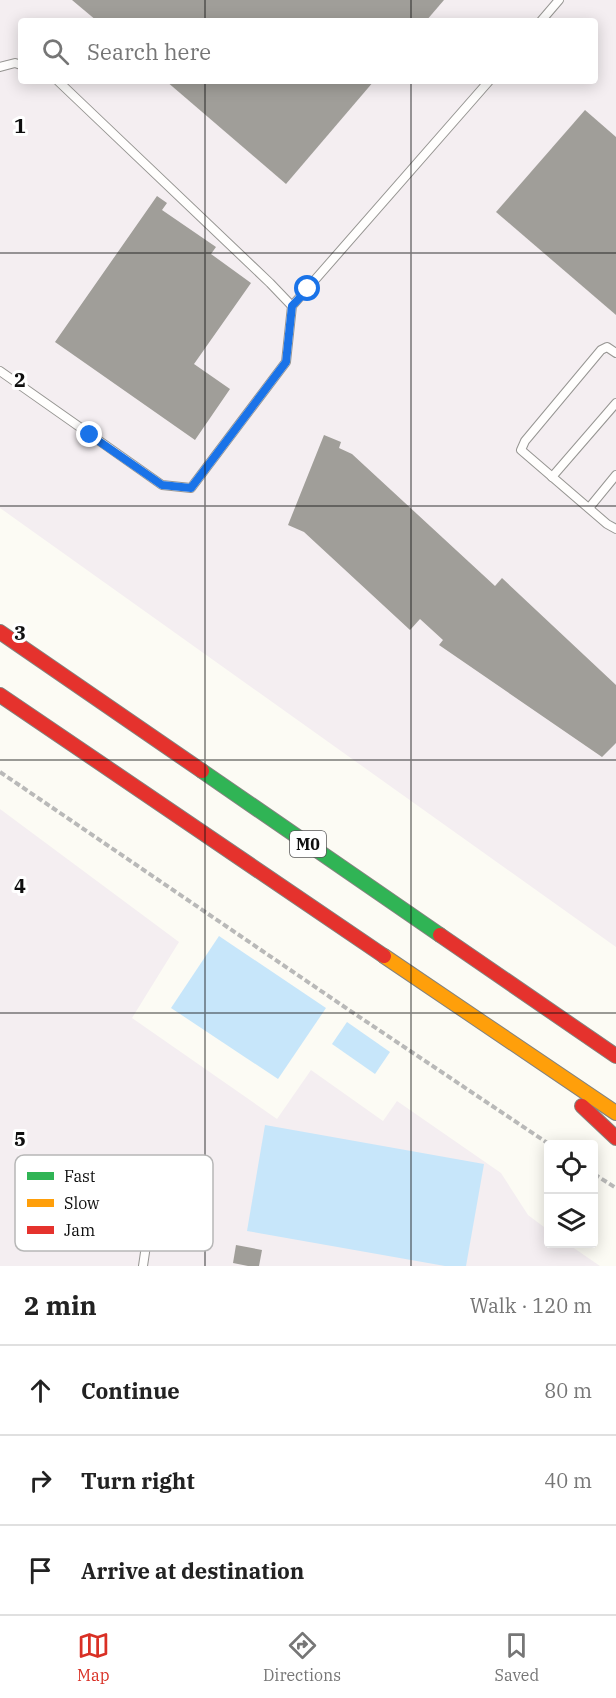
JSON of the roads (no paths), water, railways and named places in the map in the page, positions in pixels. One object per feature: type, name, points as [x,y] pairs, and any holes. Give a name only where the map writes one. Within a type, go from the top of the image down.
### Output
[{"type":"highway","name":"M0","points":[[0,632],[616,1056]]},
{"type":"highway","points":[[0,695],[616,1113]]},
{"type":"highway","points":[[522,1049],[616,1138]]},
{"type":"lane","points":[[544,18],[559,0]]},
{"type":"lane","points":[[0,67],[18,64]]},
{"type":"lane","points":[[61,84],[292,306]]},
{"type":"lane","points":[[0,371],[162,485],[191,488],[286,362],[292,306],[486,84]]},
{"type":"lane","points":[[616,353],[607,347],[602,350],[522,445],[521,450],[616,529]]},
{"type":"lane","points":[[552,477],[616,403]]},
{"type":"lane","points":[[589,508],[616,475]]},
{"type":"lane","points":[[143,1266],[145,1251]]},
{"type":"water","points":[[219,936],[326,1008],[278,1079],[171,1008]]},
{"type":"water","points":[[347,1022],[390,1052],[375,1074],[332,1044]]},
{"type":"water","points":[[265,1125],[484,1164],[466,1266],[445,1266],[247,1231]]}]
